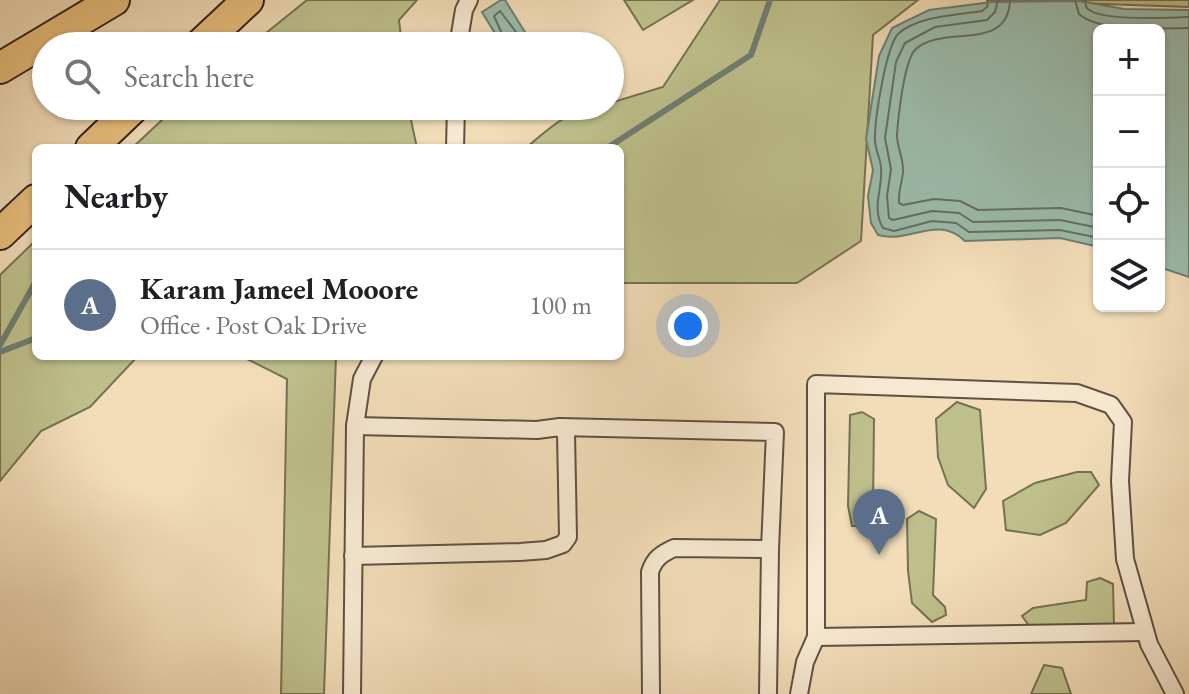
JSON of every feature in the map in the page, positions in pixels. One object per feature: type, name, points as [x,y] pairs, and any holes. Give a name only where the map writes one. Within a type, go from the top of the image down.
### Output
[{"type":"highway","points":[[60,32],[114,0]]},
{"type":"highway","points":[[214,32],[248,0]]},
{"type":"highway","points":[[0,68],[32,49]]},
{"type":"highway","points":[[95,144],[120,120]]},
{"type":"highway","points":[[0,234],[32,204]]},
{"type":"street","points":[[460,32],[469,0]]},
{"type":"street","points":[[455,144],[456,120]]},
{"type":"street","points":[[352,694],[355,426],[362,379],[372,360]]},
{"type":"street","points":[[799,694],[805,662],[816,637],[816,384],[1077,393],[1111,405],[1123,422],[1120,481],[1125,559],[1145,632],[1175,694]]},
{"type":"street","points":[[355,426],[775,432],[768,694]]},
{"type":"street","points":[[353,556],[520,552],[546,550],[563,544],[568,537],[566,433],[560,427]]},
{"type":"street","points":[[651,694],[650,572],[653,562],[674,548],[770,549]]},
{"type":"street","points":[[816,637],[1145,632]]},
{"type":"green space","points":[[307,0],[417,0],[399,20],[400,32],[267,32]]},
{"type":"green space","points":[[624,0],[693,0],[643,30]]},
{"type":"green space","points":[[720,0],[918,0],[873,35],[861,241],[797,283],[624,283],[624,144],[531,144],[562,120],[624,120],[624,99],[663,87]]},
{"type":"green space","points":[[986,0],[1189,0],[1189,7]]},
{"type":"green space","points":[[162,120],[411,120],[416,144],[136,144]]},
{"type":"green space","points":[[32,244],[32,360],[134,360],[90,407],[41,431],[0,481],[0,275]]},
{"type":"green space","points":[[249,360],[336,360],[324,694],[281,694],[287,379]]},
{"type":"green space","points":[[957,402],[980,410],[986,489],[974,508],[948,485],[938,457],[936,419]]},
{"type":"green space","points":[[862,412],[874,419],[873,509],[861,526],[852,526],[848,506],[850,415]]},
{"type":"green space","points":[[1077,472],[1091,472],[1099,485],[1066,523],[1040,535],[1006,530],[1003,501],[1035,483]]},
{"type":"green space","points":[[919,511],[936,519],[933,595],[945,607],[946,615],[932,622],[912,603],[908,571],[907,519]]},
{"type":"green space","points":[[1100,578],[1113,584],[1114,626],[1030,627],[1022,616],[1033,608],[1086,600],[1087,582]]},
{"type":"green space","points":[[1044,665],[1062,668],[1071,694],[1031,694]]},
{"type":"water","points":[[505,0],[525,32],[494,32],[482,12]]},
{"type":"water","points":[[1080,1],[1124,9],[1189,10],[1189,277],[1165,269],[1165,24],[1093,24],[1093,246],[1060,238],[965,241],[955,233],[944,230],[890,237],[878,235],[871,223],[868,196],[873,170],[866,139],[879,56],[892,28],[929,10],[992,2]]},
{"type":"waterway","points":[[613,144],[751,55],[770,0]]},
{"type":"waterway","points":[[0,345],[32,288]]},
{"type":"waterway","points":[[0,352],[32,340]]},
{"type":"place","name":"Karam Jameel Mooore","points":[[879,555]]}]
